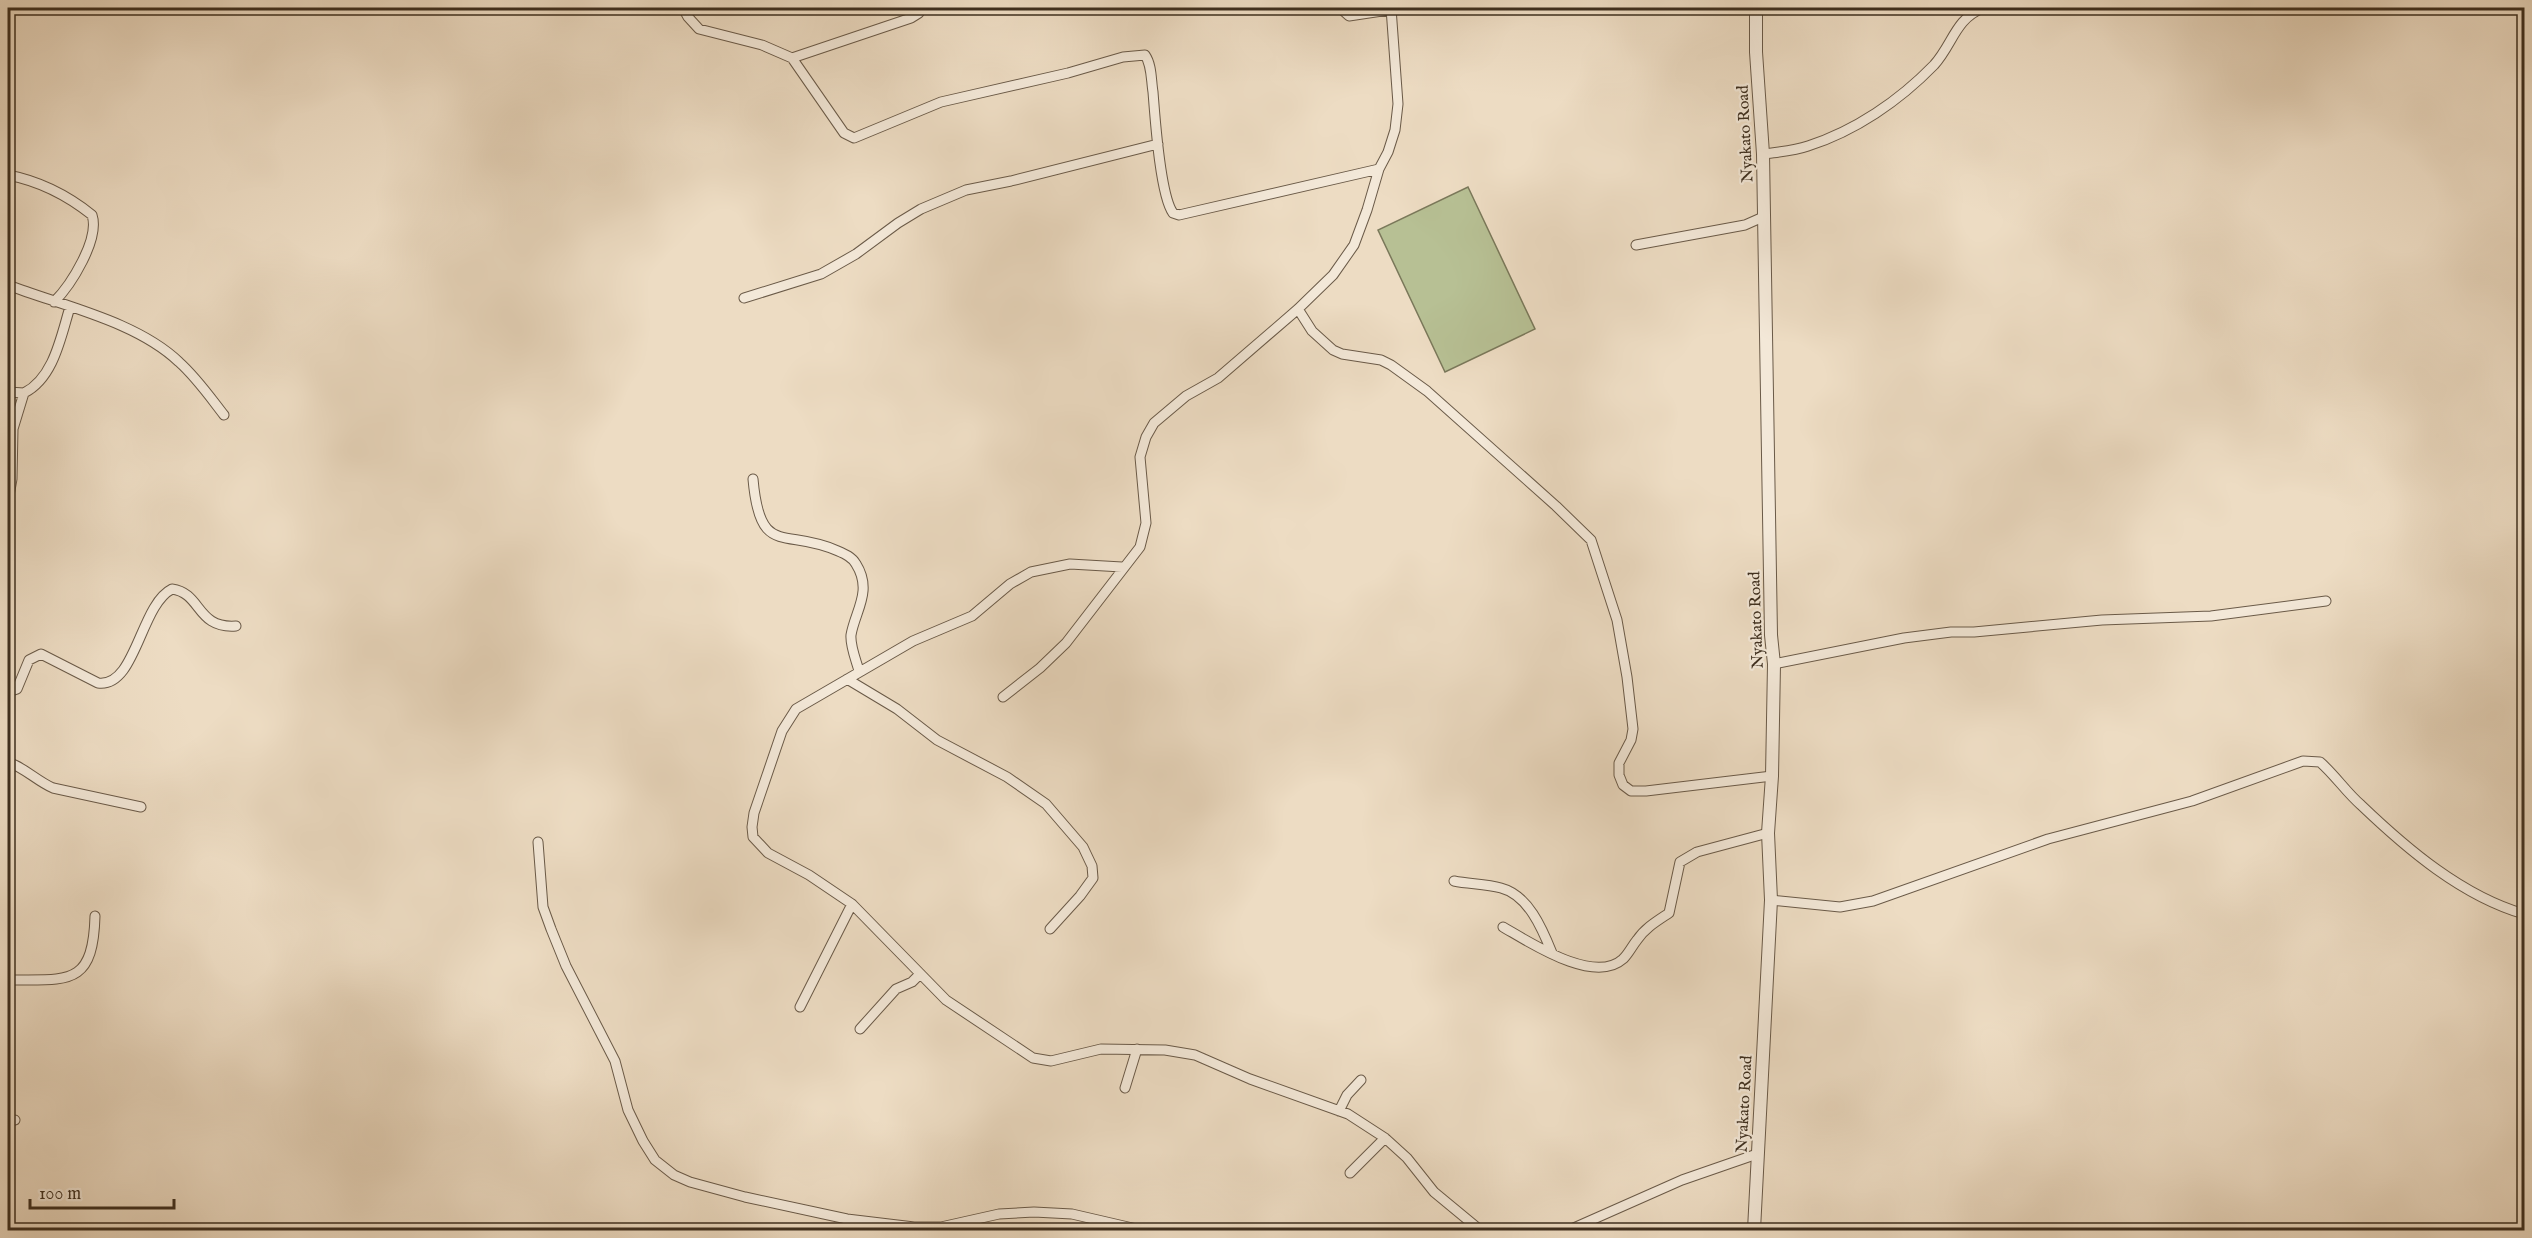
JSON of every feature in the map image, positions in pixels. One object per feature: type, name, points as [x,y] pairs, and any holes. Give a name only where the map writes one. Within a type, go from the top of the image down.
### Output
[{"type":"street","points":[[683,8],[699,29],[762,45],[792,58],[844,133],[854,138],[941,102],[1068,73],[1124,57],[1145,55],[1150,68],[1158,144],[1170,208],[1173,213],[1179,215],[1379,169]]},
{"type":"street","points":[[792,58],[911,18],[922,8]]},
{"type":"street","points":[[1340,8],[1349,16],[1402,8]]},
{"type":"street","name":"Nyakato Road","points":[[1754,1230],[1771,900],[1768,833],[1772,776],[1774,664],[1771,635],[1762,154],[1756,8]]},
{"type":"street","points":[[1762,154],[1805,147],[1837,135],[1875,114],[1933,65],[1950,44],[1964,18],[1983,8]]},
{"type":"street","points":[[1003,697],[1040,668],[1066,643],[1122,567],[1140,547],[1146,524],[1140,457],[1146,437],[1154,423],[1186,396],[1218,378],[1298,309],[1333,275],[1354,245],[1379,169],[1388,152],[1395,130],[1398,104],[1391,9]]},
{"type":"street","points":[[744,298],[821,274],[856,254],[921,209],[966,190],[1158,144]]},
{"type":"street","points":[[8,175],[50,189],[92,215],[95,226],[85,253],[69,284],[54,302]]},
{"type":"street","points":[[1636,245],[1745,225],[1763,217]]},
{"type":"street","points":[[8,285],[113,323],[168,353],[192,376],[224,415]]},
{"type":"street","points":[[8,392],[24,393],[31,389],[46,370],[56,352],[70,308]]},
{"type":"street","points":[[1298,309],[1312,331],[1333,350],[1391,364],[1427,391],[1557,506],[1591,540],[1617,620],[1627,677],[1633,729],[1631,741],[1619,763],[1618,775],[1623,785],[1631,791],[1646,791],[1772,776]]},
{"type":"street","points":[[8,501],[12,479],[13,429],[24,393]]},
{"type":"street","points":[[753,479],[755,508],[764,526],[770,532],[783,538],[828,546],[849,556],[856,564],[863,592],[851,638],[859,671]]},
{"type":"street","points":[[1122,567],[1070,564],[1031,572],[1010,584],[972,616],[954,626],[913,641],[804,704],[788,719],[754,813],[753,837],[758,845],[768,853],[810,875],[852,904],[880,930],[946,1000],[1033,1058],[1051,1061],[1101,1049],[1165,1050],[1195,1055],[1250,1079],[1340,1111],[1385,1138],[1407,1158],[1434,1192],[1480,1230]]},
{"type":"street","points":[[8,692],[17,689],[29,660],[41,654],[48,655],[98,683],[104,684],[115,680],[127,665],[156,602],[172,589],[187,594],[204,616],[213,623],[225,627],[236,626]]},
{"type":"street","points":[[1774,664],[1904,638],[1951,632],[1974,632],[2102,620],[2211,616],[2326,601]]},
{"type":"street","points":[[847,679],[897,709],[937,740],[1025,788],[1046,804],[1077,839],[1090,858],[1093,878],[1050,929]]},
{"type":"street","points":[[1771,900],[1840,907],[1873,901],[2048,839],[2192,801],[2303,761],[2320,762],[2359,804],[2438,870],[2459,884],[2524,914]]},
{"type":"street","points":[[8,762],[30,773],[44,785],[141,807]]},
{"type":"street","points":[[1503,927],[1583,966],[1604,969],[1615,965],[1630,951],[1650,926],[1669,913],[1680,862],[1696,852],[1768,833]]},
{"type":"street","points":[[8,849],[9,838]]},
{"type":"street","points":[[538,842],[543,907],[566,966],[615,1061],[628,1110],[643,1141],[656,1160],[674,1175],[690,1182],[745,1197],[848,1219],[914,1227],[941,1227],[999,1214],[1034,1212],[1072,1214],[1141,1230]]},
{"type":"street","points":[[1454,880],[1512,892],[1534,917],[1551,952]]},
{"type":"street","points":[[800,1007],[852,904]]},
{"type":"street","points":[[8,980],[54,979],[74,975],[90,958],[94,943],[95,916]]},
{"type":"street","points":[[860,1029],[896,989],[912,982],[920,974]]},
{"type":"street","points":[[1125,1088],[1137,1049]]},
{"type":"street","points":[[1340,1111],[1347,1095],[1361,1080]]},
{"type":"street","points":[[1350,1173],[1385,1138]]},
{"type":"street","points":[[1569,1230],[1665,1187],[1757,1154]]},
{"type":"green space","points":[[1468,187],[1535,329],[1445,372],[1378,230]]}]
